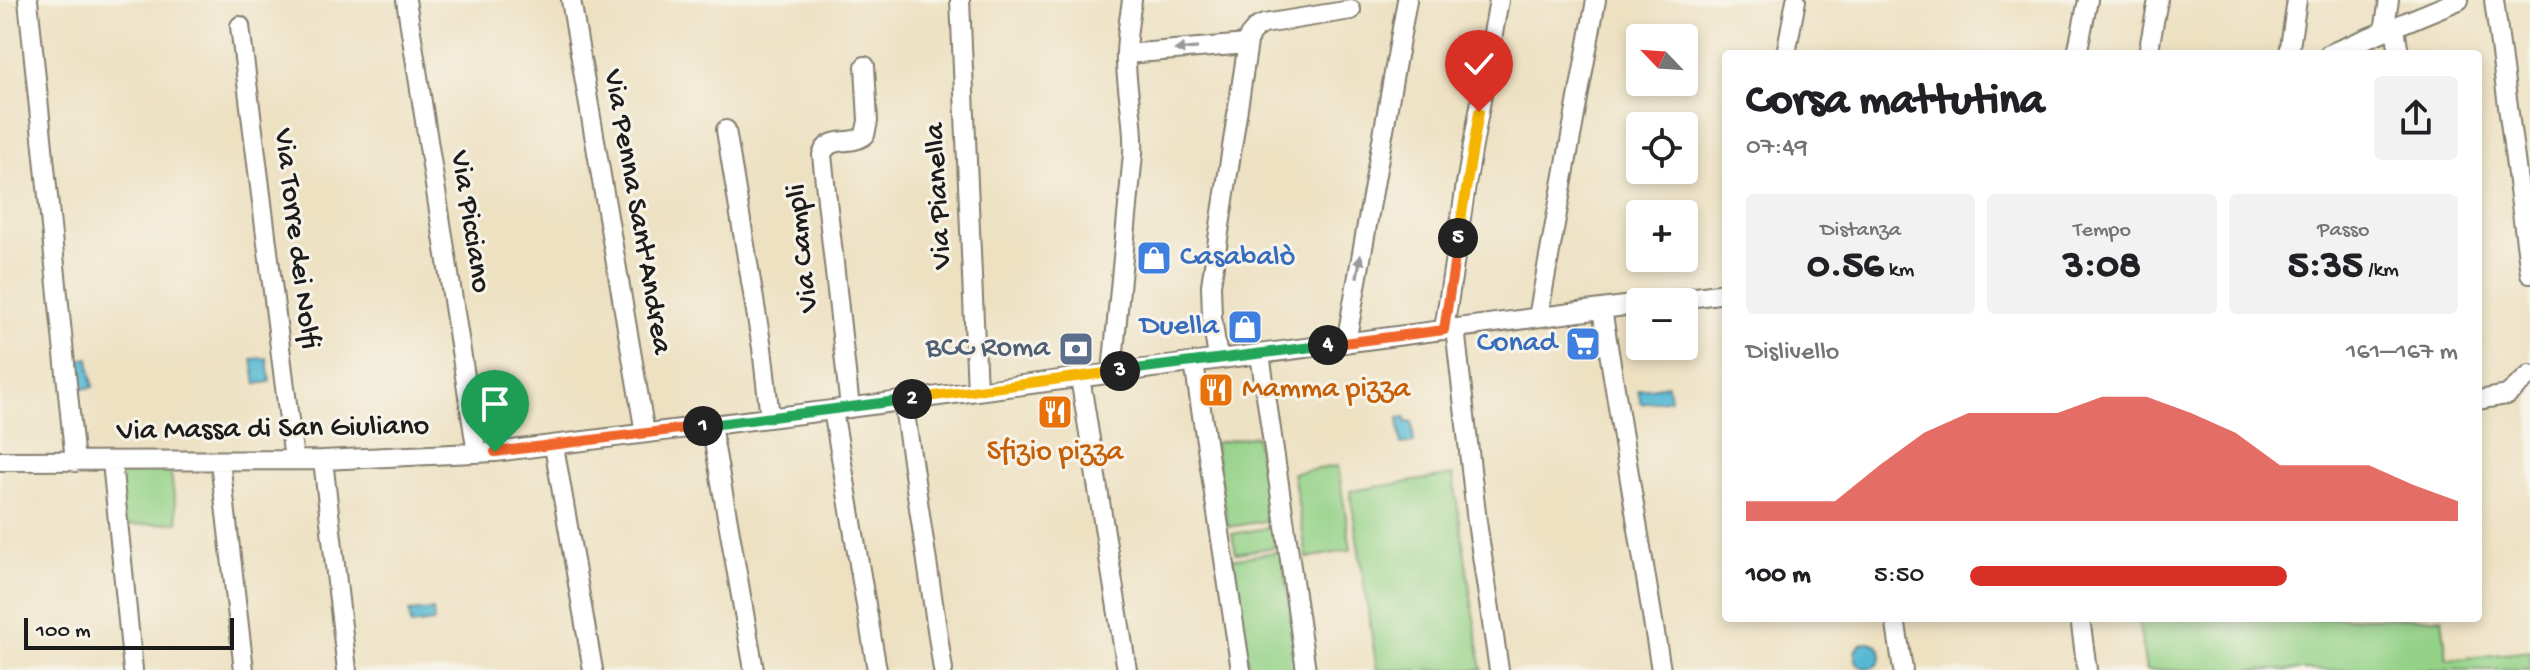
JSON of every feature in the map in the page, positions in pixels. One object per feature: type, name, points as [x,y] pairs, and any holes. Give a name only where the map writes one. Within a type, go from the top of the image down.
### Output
[{"type":"street","points":[[28,0],[75,462]]},
{"type":"street","name":"Via Picciano","points":[[406,0],[477,453]]},
{"type":"street","name":"Via Penna Sant'Andrea","points":[[571,0],[645,433]]},
{"type":"street","name":"Via Pianella","points":[[960,0],[977,390]]},
{"type":"street","points":[[1112,372],[1133,147],[1126,54],[1132,0]]},
{"type":"street","points":[[1346,343],[1407,0]]},
{"type":"street","points":[[1499,0],[1469,169],[1449,329],[1499,670]]},
{"type":"street","points":[[1538,317],[1596,0]]},
{"type":"street","points":[[1787,50],[1796,0]]},
{"type":"street","points":[[2078,50],[2088,0]]},
{"type":"street","points":[[2149,50],[2158,0]]},
{"type":"street","points":[[2290,50],[2297,0]]},
{"type":"street","points":[[2389,0],[2389,29],[2397,50]]},
{"type":"street","points":[[2339,50],[2459,0]]},
{"type":"street","points":[[2494,0],[2530,273]]},
{"type":"street","points":[[1218,359],[1210,293],[1247,44],[1252,31],[1264,24],[1351,10]]},
{"type":"street","name":"Via Torre dei Nolfi","points":[[240,26],[294,460]]},
{"type":"street","points":[[1126,54],[1247,44]]},
{"type":"street","name":"Via Campli","points":[[841,409],[822,155],[829,143],[857,141],[865,135],[868,121],[865,66]]},
{"type":"street","points":[[726,130],[762,348],[770,418]]},
{"type":"street","points":[[1698,297],[1722,294]]},
{"type":"street","name":"Via Massa di San Giuliano","points":[[0,461],[323,460],[554,446],[1626,306]]},
{"type":"street","points":[[1602,309],[1661,670]]},
{"type":"street","points":[[1260,354],[1306,670]]},
{"type":"street","points":[[1194,363],[1241,670]]},
{"type":"street","points":[[2482,399],[2507,395],[2530,375]]},
{"type":"street","points":[[1080,377],[1127,670]]},
{"type":"street","points":[[903,400],[943,670]]},
{"type":"street","points":[[841,409],[877,670]]},
{"type":"street","points":[[711,425],[754,670]]},
{"type":"street","points":[[554,446],[593,670]]},
{"type":"street","points":[[323,460],[347,670]]},
{"type":"street","points":[[220,461],[244,670]]},
{"type":"street","points":[[112,462],[133,670]]},
{"type":"street","points":[[1896,622],[1903,670]]},
{"type":"street","points":[[2081,622],[2087,670]]},
{"type":"green space","points":[[1256,436],[1270,520],[1228,527],[1214,443]]},
{"type":"green space","points":[[1338,466],[1351,550],[1307,558],[1293,473]]},
{"type":"green space","points":[[170,468],[178,522],[121,526],[116,469]]},
{"type":"green space","points":[[1453,475],[1482,670],[1377,670],[1350,491]]},
{"type":"green space","points":[[1273,527],[1276,547],[1236,553],[1232,534]]},
{"type":"green space","points":[[1282,551],[1300,670],[1249,670],[1232,559]]},
{"type":"green space","points":[[2139,622],[2442,622],[2447,660],[2530,651],[2530,670],[2146,670]]},
{"type":"water","points":[[89,358],[93,387],[82,389],[79,360]]},
{"type":"water","points":[[267,358],[270,382],[256,384],[252,359]]},
{"type":"water","points":[[1668,385],[1670,399],[1641,404],[1638,390]]},
{"type":"water","points":[[1405,417],[1406,423],[1412,422],[1414,443],[1401,444],[1398,418]]},
{"type":"water","points":[[433,610],[434,622],[411,625],[409,612]]},
{"type":"water","points":[[1868,642],[1877,646],[1881,655],[1877,664],[1868,668],[1859,664],[1855,655],[1859,646]]},
{"type":"place","name":"Casabalò","points":[[1154,258]]},
{"type":"place","name":"Duella","points":[[1245,327]]},
{"type":"place","name":"Conad","points":[[1583,344]]},
{"type":"place","name":"BCC Roma","points":[[1076,349]]},
{"type":"place","name":"Mamma pizza","points":[[1216,390]]},
{"type":"place","name":"Sfizio pizza","points":[[1055,412]]},
{"type":"route","points":[[495,452],[1444,330],[1479,112]]}]
